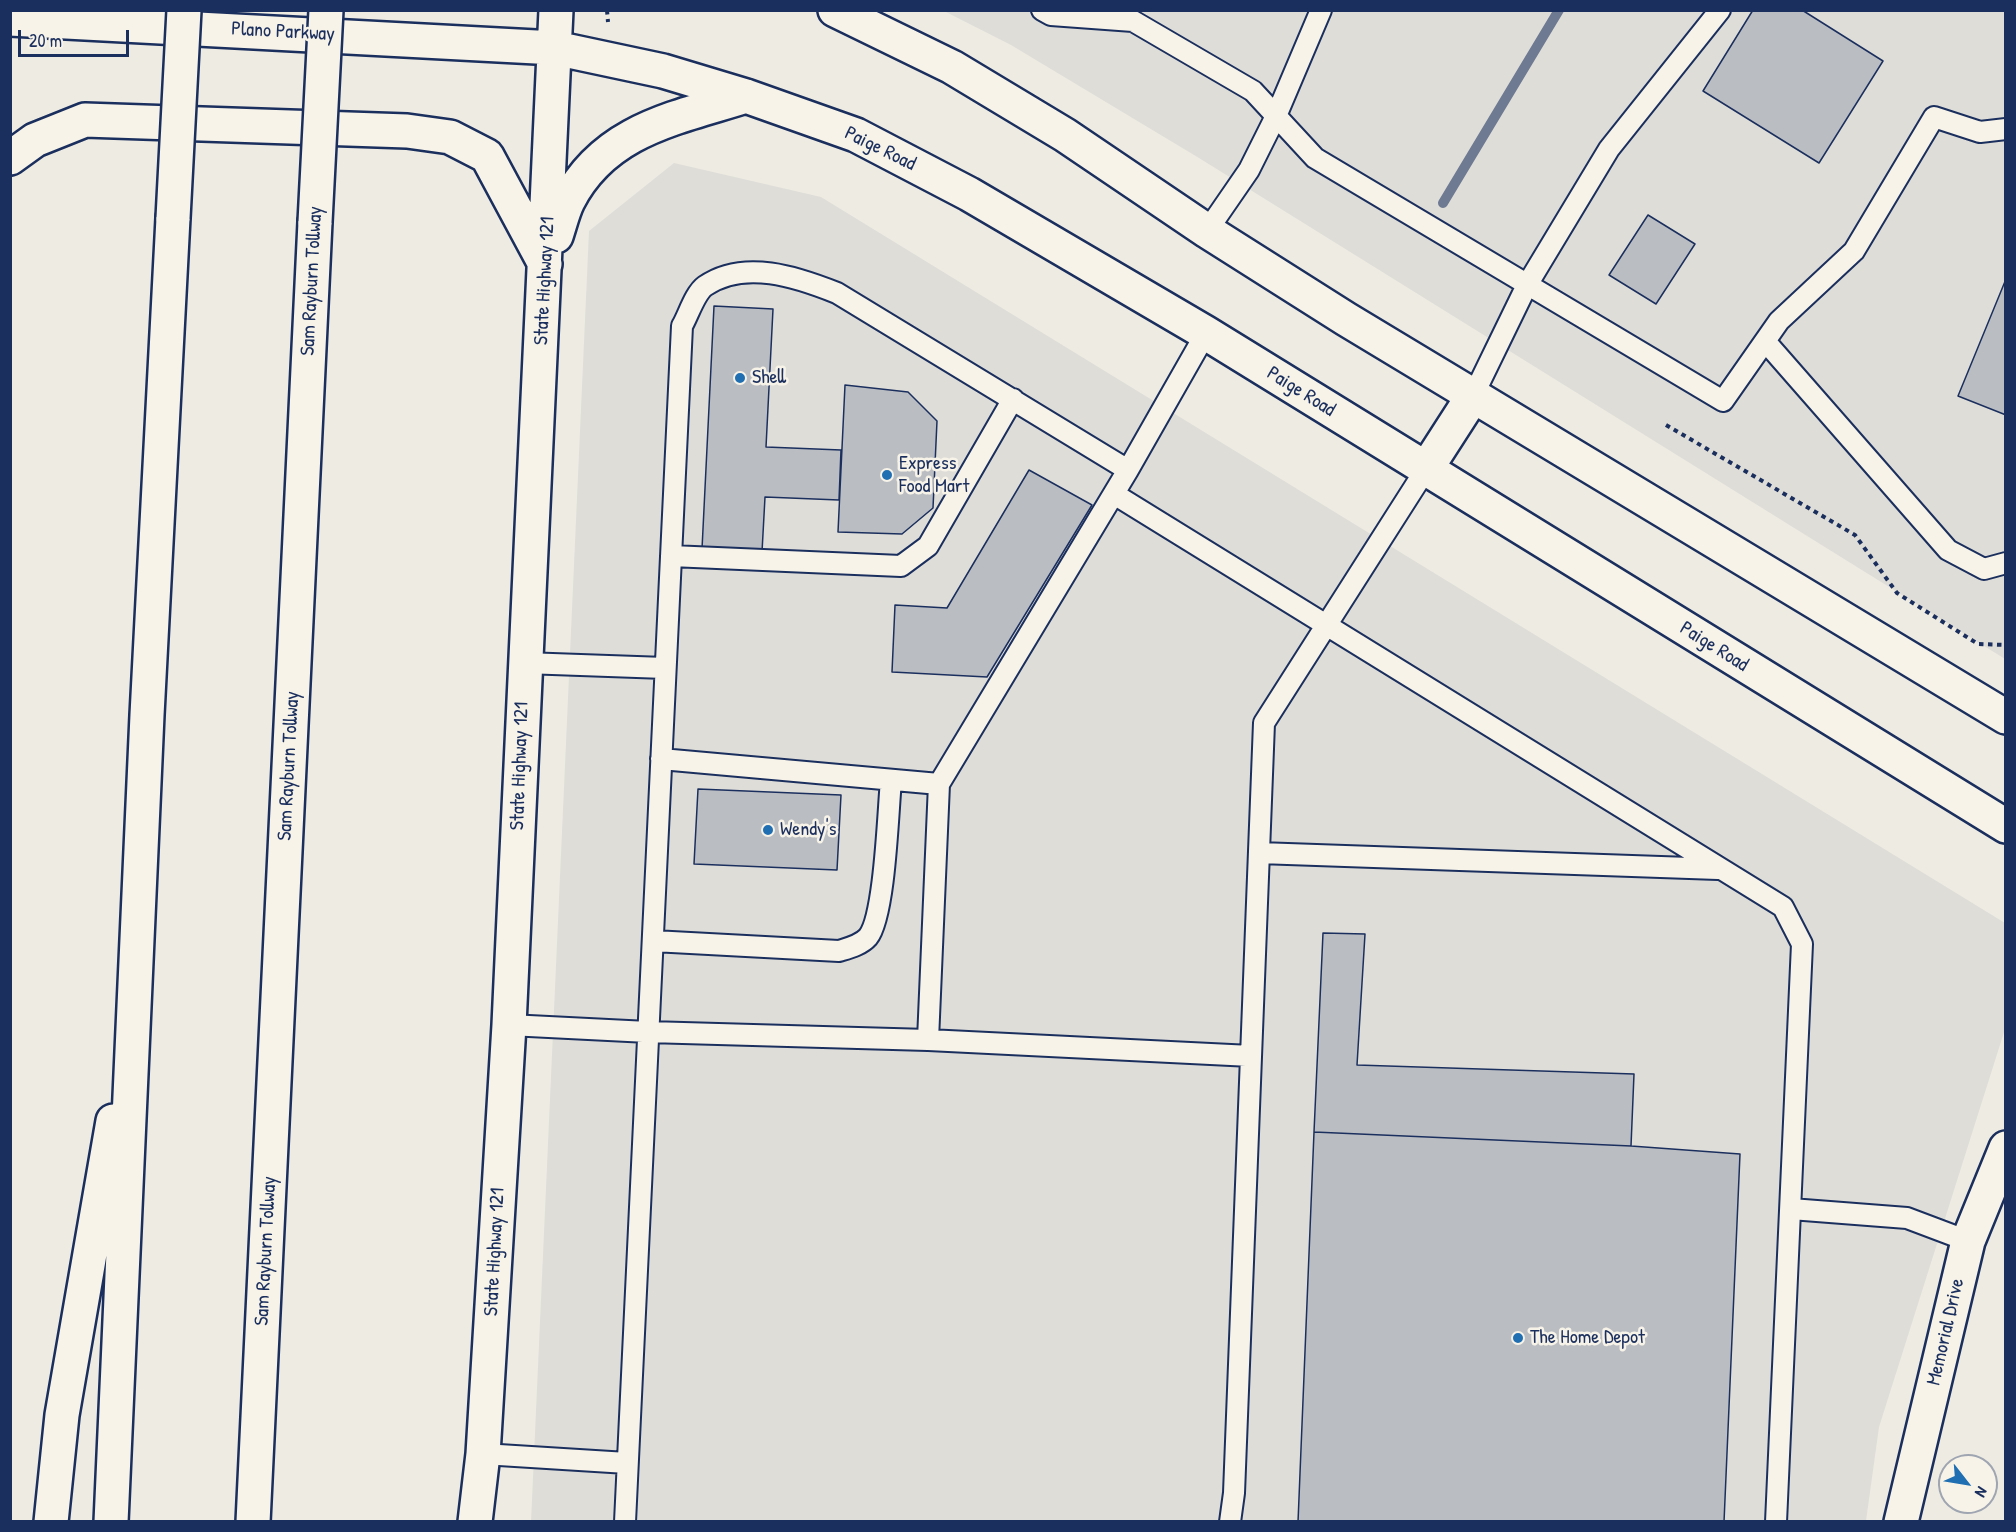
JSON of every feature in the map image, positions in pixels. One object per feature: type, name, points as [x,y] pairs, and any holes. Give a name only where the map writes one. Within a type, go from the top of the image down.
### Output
[{"type":"main road","points":[[111,1521],[137,980],[147,715],[184,10]]},
{"type":"main road","name":"Sam Rayburn Tollway","points":[[253,1521],[326,10]]},
{"type":"main road","name":"State Highway 121","points":[[475,1521],[483,1454],[509,1025],[524,663],[546,266],[556,10]]},
{"type":"main road","points":[[835,10],[952,67],[1065,135],[1207,231],[1473,396],[2006,717]]},
{"type":"main road","name":"Plano Parkway","points":[[10,19],[555,48]]},
{"type":"main road","name":"Paige Road","points":[[555,48],[663,71],[746,96],[856,135],[969,194],[1206,333],[2006,826]]},
{"type":"main road","points":[[546,266],[568,201],[588,171],[614,147],[637,132],[746,96]]},
{"type":"main road","points":[[10,158],[35,140],[85,120],[406,131],[450,137],[487,156],[546,266]]},
{"type":"main road","points":[[1426,469],[1473,396]]},
{"type":"main road","points":[[51,1521],[62,1415],[137,980]]},
{"type":"main road","name":"Memorial Drive","points":[[1901,1521],[1968,1241],[2006,1148]]},
{"type":"lane","points":[[1042,10],[1051,15],[1133,21],[1253,91],[1316,158],[1723,401],[1779,321],[1854,251],[1934,117],[1980,132],[2006,129]]},
{"type":"lane","points":[[1207,231],[1249,170],[1276,116],[1321,10]]},
{"type":"lane","points":[[1473,396],[1527,285],[1609,149],[1720,10]]},
{"type":"lane","points":[[625,1521],[682,326],[703,287],[738,272],[797,277],[837,293],[1128,470]]},
{"type":"lane","points":[[928,1040],[939,783],[1114,494],[1206,333]]},
{"type":"lane","points":[[1766,341],[1948,550],[1984,569],[2006,564]]},
{"type":"lane","points":[[672,556],[900,566],[928,546],[1013,399]]},
{"type":"lane","points":[[1230,1521],[1234,1493],[1264,723],[1329,625],[1426,469]]},
{"type":"lane","points":[[1114,494],[1782,907],[1802,944],[1776,1521]]},
{"type":"lane","points":[[524,663],[665,669]]},
{"type":"lane","points":[[661,759],[939,783]]},
{"type":"lane","points":[[653,941],[839,951],[856,946],[868,937],[878,911],[891,780]]},
{"type":"lane","points":[[1259,853],[1718,869]]},
{"type":"lane","points":[[509,1025],[648,1032],[928,1040],[1251,1056]]},
{"type":"lane","points":[[1791,1209],[1907,1218],[1968,1241]]},
{"type":"lane","points":[[483,1454],[627,1463]]},
{"type":"path","points":[[1666,425],[1855,536],[1897,593],[1978,644],[2006,645]]},
{"type":"shaded area","points":[[944,11],[2005,11],[2005,659],[1199,158],[1011,45]]},
{"type":"shaded area","points":[[674,163],[821,197],[2005,923],[2005,1029],[1879,1427],[1866,1521],[531,1522],[589,231]]},
{"type":"building","points":[[1753,10],[1802,10],[1883,61],[1819,163],[1703,91]]},
{"type":"building","points":[[1648,215],[1695,244],[1656,304],[1609,275]]},
{"type":"building","points":[[2006,279],[2006,415],[1958,396]]},
{"type":"building","name":"Shell","points":[[714,306],[773,309],[766,447],[841,450],[839,500],[765,497],[762,552],[702,549]]},
{"type":"building","name":"Express Food Mart","points":[[845,385],[908,392],[937,421],[933,508],[902,534],[838,532]]},
{"type":"building","points":[[1029,470],[1092,505],[987,677],[892,672],[895,605],[947,608]]},
{"type":"building","name":"Wendy's","points":[[698,789],[841,795],[837,870],[694,864]]},
{"type":"building","points":[[1323,933],[1365,934],[1357,1065],[1634,1074],[1631,1146],[1314,1132]]},
{"type":"building","name":"The Home Depot","points":[[1314,1132],[1631,1146],[1740,1154],[1724,1522],[1298,1522]]},
{"type":"waterway","points":[[1443,203],[1559,10]]},
{"type":"place","name":"Shell","points":[[740,378]]},
{"type":"place","name":"Express Food Mart","points":[[887,475]]},
{"type":"place","name":"Wendy's","points":[[768,830]]},
{"type":"place","name":"The Home Depot","points":[[1518,1338]]}]
